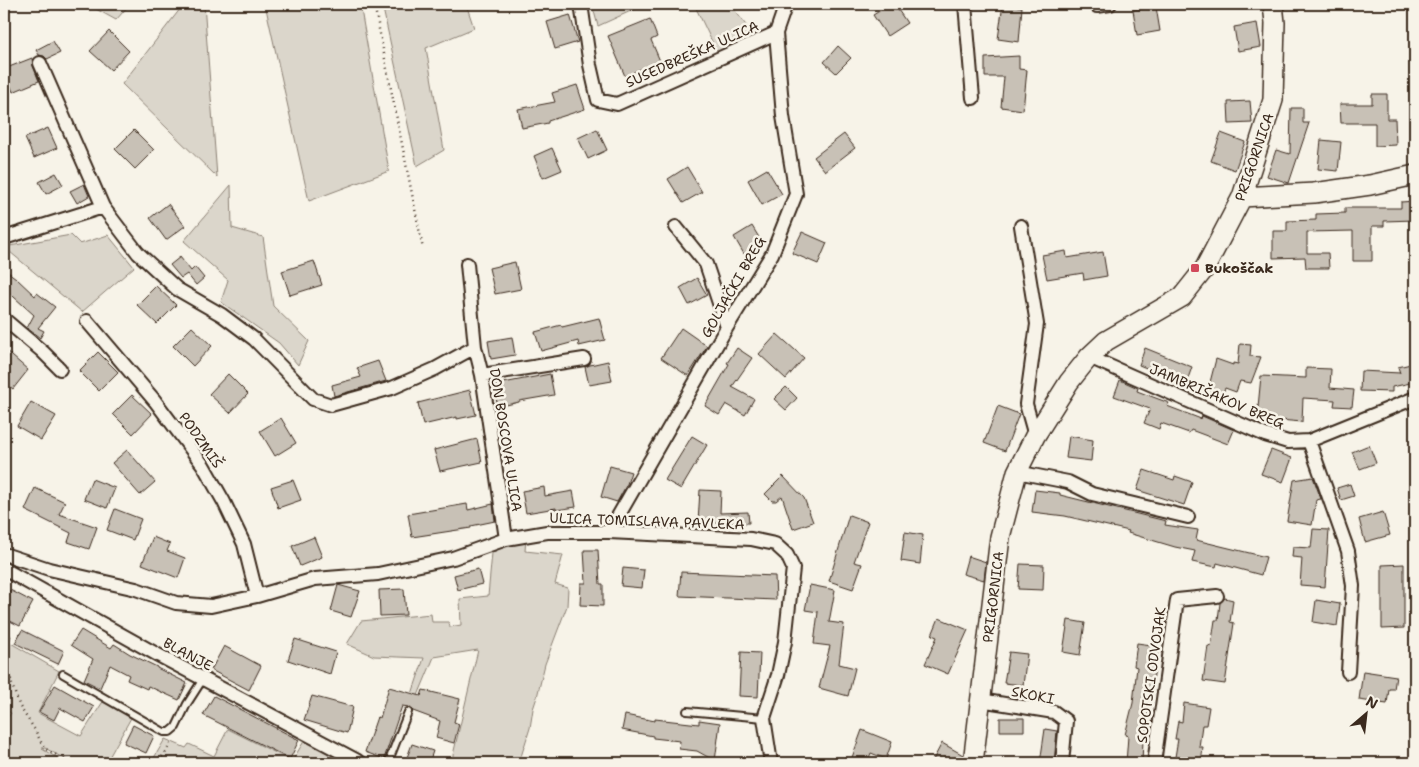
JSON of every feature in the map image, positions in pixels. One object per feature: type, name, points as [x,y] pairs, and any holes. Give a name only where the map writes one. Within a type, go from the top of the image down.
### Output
[{"type":"street","name":"SUSEDBREŠKA ULICA","points":[[581,4],[590,65],[598,100],[617,104],[776,33]]},
{"type":"street","name":"GOLJAČKI BREG","points":[[609,532],[772,254],[796,194],[783,116],[776,33],[786,4]]},
{"type":"street","points":[[965,4],[973,98]]},
{"type":"street","points":[[1097,6],[1110,4]]},
{"type":"street","name":"PRIGORNICA","points":[[972,763],[1000,537],[1017,472],[1035,436],[1069,382],[1089,356],[1106,341],[1182,297],[1205,268],[1242,197],[1273,100],[1275,23],[1273,4]]},
{"type":"street","points":[[40,63],[103,207],[138,253],[177,289],[222,315],[254,339],[313,399],[331,405],[392,388],[435,369],[475,347]]},
{"type":"street","points":[[1242,197],[1314,193],[1370,185],[1415,175]]},
{"type":"street","points":[[4,238],[103,207]]},
{"type":"street","points":[[1021,226],[1037,324],[1026,404],[1035,436]]},
{"type":"street","points":[[676,227],[706,264],[728,327]]},
{"type":"street","name":"DON BOSCOVA ULICA","points":[[467,264],[475,347],[482,375],[506,539]]},
{"type":"street","points":[[4,319],[60,369]]},
{"type":"street","name":"PODZMIŠ","points":[[87,321],[155,401],[203,465],[224,502],[244,544],[257,596]]},
{"type":"street","name":"JAMBRIŠAKOV BREG","points":[[1089,356],[1265,435],[1288,442],[1308,441]]},
{"type":"street","points":[[482,375],[584,360]]},
{"type":"street","points":[[1348,672],[1353,586],[1348,551],[1308,441],[1415,398]]},
{"type":"street","points":[[1017,472],[1068,482],[1092,494],[1188,517]]},
{"type":"street","name":"ULICA TOMISLAVA PAVLEKA","points":[[4,554],[49,568],[136,590],[176,604],[211,606],[257,596],[315,579],[378,574],[453,558],[506,539],[547,532],[609,532],[751,539],[775,544],[787,556],[793,568],[785,642],[778,675],[764,718],[771,763]]},
{"type":"street","name":"BLANJE","points":[[4,569],[66,605],[360,763]]},
{"type":"street","name":"SOPOTSKI ODVOJAK","points":[[1154,763],[1177,600],[1217,596]]},
{"type":"street","name":"SKOKI","points":[[980,700],[1054,712],[1066,721],[1062,763]]},
{"type":"lane","points":[[63,674],[164,732],[170,732],[176,727],[187,704],[203,679]]},
{"type":"lane","points":[[687,711],[764,718]]},
{"type":"lane","points":[[388,763],[408,712]]},
{"type":"path","points":[[374,4],[423,250]]},
{"type":"path","points":[[9,668],[12,685],[20,708],[35,730],[44,748],[70,763]]},
{"type":"path","points":[[154,763],[161,760],[168,751],[170,732]]},
{"type":"shaded area","points":[[87,4],[130,4],[116,20]]},
{"type":"shaded area","points":[[184,4],[204,4],[217,177],[122,84]]},
{"type":"shaded area","points":[[265,4],[360,4],[389,171],[309,201]]},
{"type":"shaded area","points":[[382,4],[466,4],[474,28],[426,48],[444,150],[417,166]]},
{"type":"shaded area","points":[[592,4],[646,4],[598,26]]},
{"type":"shaded area","points":[[694,4],[730,4],[751,32],[717,52]]},
{"type":"shaded area","points":[[231,185],[232,228],[263,237],[273,306],[309,341],[298,365],[279,343],[221,302],[228,280],[184,241]]},
{"type":"shaded area","points":[[71,235],[80,244],[108,235],[134,267],[82,312],[4,247]]},
{"type":"shaded area","points":[[526,538],[525,551],[563,555],[555,584],[568,588],[567,606],[545,664],[530,728],[519,763],[453,763],[453,755],[478,650],[434,657],[412,710],[407,709],[424,658],[374,656],[347,644],[361,621],[431,614],[432,622],[449,622],[450,627],[461,625],[460,599],[488,596],[492,553],[506,545]]},
{"type":"shaded area","points":[[4,632],[11,636],[9,642],[59,671],[38,713],[81,736],[104,700],[132,716],[107,761],[109,763],[72,763],[45,748],[42,749],[66,763],[4,763],[4,723],[11,713],[4,709]]},
{"type":"shaded area","points":[[228,729],[292,761],[306,738],[355,763],[151,763],[165,739],[186,748],[189,744],[214,756]]},
{"type":"building","points":[[894,4],[907,23],[887,36],[873,15]]},
{"type":"building","points":[[1003,4],[1017,4],[1017,6],[1022,7],[1019,42],[998,39]]},
{"type":"building","points":[[1156,7],[1160,31],[1137,35],[1133,10]]},
{"type":"building","points":[[570,15],[578,42],[555,49],[547,22]]},
{"type":"building","points":[[650,19],[657,37],[651,40],[660,61],[625,76],[608,36]]},
{"type":"building","points":[[1257,23],[1261,47],[1238,51],[1234,27]]},
{"type":"building","points":[[109,31],[129,51],[111,70],[90,51]]},
{"type":"building","points":[[53,41],[60,53],[47,59],[39,55],[36,50]]},
{"type":"building","points":[[838,46],[851,58],[836,73],[824,62]]},
{"type":"building","points":[[1019,56],[1019,69],[1027,70],[1023,110],[1001,107],[1004,77],[985,77],[985,58]]},
{"type":"building","points":[[32,58],[39,81],[13,92],[4,69]]},
{"type":"building","points":[[577,85],[585,109],[548,121],[548,123],[522,128],[518,109],[555,102],[552,93]]},
{"type":"building","points":[[1372,94],[1387,94],[1387,119],[1395,119],[1396,145],[1375,146],[1375,123],[1341,123],[1340,104],[1372,104]]},
{"type":"building","points":[[1250,101],[1252,123],[1229,124],[1228,102]]},
{"type":"building","points":[[1291,108],[1303,108],[1303,123],[1309,123],[1289,183],[1267,176],[1276,150],[1290,154]]},
{"type":"building","points":[[48,128],[57,148],[34,158],[25,138]]},
{"type":"building","points":[[597,129],[607,150],[588,159],[578,138]]},
{"type":"building","points":[[134,130],[154,150],[135,169],[115,149]]},
{"type":"building","points":[[1221,133],[1245,142],[1235,170],[1211,161]]},
{"type":"building","points":[[844,134],[855,148],[825,171],[814,157]]},
{"type":"building","points":[[1321,140],[1341,142],[1338,171],[1318,169]]},
{"type":"building","points":[[552,148],[562,170],[543,178],[534,156]]},
{"type":"building","points":[[687,167],[702,192],[683,203],[668,179]]},
{"type":"building","points":[[767,169],[782,194],[762,205],[748,180]]},
{"type":"building","points":[[56,173],[63,185],[46,194],[39,182]]},
{"type":"building","points":[[84,184],[89,196],[77,203],[70,191]]},
{"type":"building","points":[[1415,201],[1415,220],[1384,221],[1384,226],[1372,226],[1372,261],[1353,261],[1353,231],[1307,232],[1307,253],[1328,253],[1329,268],[1306,268],[1305,257],[1273,258],[1273,231],[1287,231],[1287,221],[1316,220],[1316,214],[1345,213],[1345,208],[1401,208],[1401,202]]},
{"type":"building","points":[[168,204],[185,226],[166,240],[150,218]]},
{"type":"building","points":[[752,226],[763,244],[744,254],[734,237]]},
{"type":"building","points":[[802,232],[827,243],[818,264],[792,253]]},
{"type":"building","points":[[1066,251],[1067,258],[1103,252],[1107,276],[1084,280],[1083,273],[1047,279],[1042,255]]},
{"type":"building","points":[[180,257],[191,271],[195,267],[204,278],[196,285],[187,274],[181,278],[170,265]]},
{"type":"building","points":[[314,261],[322,285],[290,295],[282,271]]},
{"type":"building","points":[[515,262],[521,289],[495,294],[489,268]]},
{"type":"building","points":[[4,269],[35,296],[37,293],[55,307],[38,328],[44,331],[40,338],[27,328],[34,315],[4,288]]},
{"type":"building","points":[[697,278],[707,295],[689,305],[680,288]]},
{"type":"building","points":[[156,286],[176,305],[157,324],[137,305]]},
{"type":"building","points":[[599,318],[605,340],[579,346],[578,341],[541,351],[535,332]]},
{"type":"building","points":[[192,327],[212,346],[193,366],[173,346]]},
{"type":"building","points":[[681,328],[707,346],[688,376],[661,358]]},
{"type":"building","points":[[777,334],[804,358],[786,379],[759,354]]},
{"type":"building","points":[[512,337],[515,355],[491,359],[488,341]]},
{"type":"building","points":[[1240,344],[1251,345],[1250,356],[1261,357],[1251,383],[1240,381],[1236,392],[1225,388],[1222,395],[1208,390],[1216,359],[1233,365],[1233,363],[1238,364]]},
{"type":"building","points":[[737,348],[752,358],[732,387],[754,399],[745,415],[726,404],[719,415],[705,406],[729,364],[727,363]]},
{"type":"building","points":[[1145,348],[1192,367],[1186,384],[1139,365]]},
{"type":"building","points":[[4,349],[28,370],[13,389],[4,382]]},
{"type":"building","points":[[98,352],[118,372],[99,391],[79,371]]},
{"type":"building","points":[[378,361],[386,381],[334,396],[332,385],[361,377],[357,368]]},
{"type":"building","points":[[608,361],[612,381],[589,385],[585,367]]},
{"type":"building","points":[[1415,363],[1415,382],[1392,387],[1392,392],[1360,391],[1361,371],[1400,373],[1398,367]]},
{"type":"building","points":[[1306,368],[1331,369],[1330,388],[1354,390],[1352,407],[1334,406],[1335,400],[1303,398],[1302,422],[1257,418],[1261,376],[1306,378]]},
{"type":"building","points":[[228,374],[248,394],[230,413],[209,394]]},
{"type":"building","points":[[550,374],[554,395],[498,407],[493,385]]},
{"type":"building","points":[[1120,380],[1138,388],[1137,391],[1169,403],[1167,406],[1201,419],[1202,416],[1234,430],[1228,444],[1191,430],[1189,433],[1161,423],[1159,429],[1144,423],[1150,409],[1114,396]]},
{"type":"building","points":[[786,387],[797,398],[786,410],[774,399]]},
{"type":"building","points":[[470,390],[476,415],[457,419],[457,417],[423,425],[418,403]]},
{"type":"building","points":[[132,395],[152,414],[133,434],[113,414]]},
{"type":"building","points":[[31,402],[56,416],[41,440],[17,426]]},
{"type":"building","points":[[998,406],[1019,414],[1005,451],[984,443]]},
{"type":"building","points":[[281,418],[296,443],[275,456],[260,431]]},
{"type":"building","points":[[692,436],[707,445],[681,489],[665,480]]},
{"type":"building","points":[[1069,436],[1093,440],[1091,461],[1066,458]]},
{"type":"building","points":[[477,439],[482,462],[440,471],[434,450]]},
{"type":"building","points":[[1369,445],[1376,463],[1360,469],[1352,452]]},
{"type":"building","points":[[127,450],[155,482],[140,495],[112,463]]},
{"type":"building","points":[[1271,450],[1292,458],[1283,482],[1261,474]]},
{"type":"building","points":[[610,466],[631,472],[617,502],[601,497]]},
{"type":"building","points":[[1144,470],[1174,480],[1175,476],[1192,482],[1184,505],[1137,490]]},
{"type":"building","points":[[783,476],[804,498],[813,522],[793,529],[782,496],[776,501],[772,501],[765,494]]},
{"type":"building","points":[[1313,477],[1321,499],[1316,500],[1312,525],[1287,521],[1294,480]]},
{"type":"building","points":[[92,479],[115,488],[107,508],[84,499]]},
{"type":"building","points":[[293,480],[301,500],[278,508],[271,487]]},
{"type":"building","points":[[1350,484],[1354,496],[1341,500],[1337,488]]},
{"type":"building","points":[[544,487],[545,496],[573,491],[576,507],[526,513],[522,491]]},
{"type":"building","points":[[35,488],[65,502],[59,514],[97,527],[89,549],[68,542],[71,533],[25,510]]},
{"type":"building","points":[[700,490],[721,491],[720,513],[748,512],[749,523],[698,523]]},
{"type":"building","points":[[1035,490],[1060,493],[1060,495],[1166,521],[1165,525],[1198,530],[1196,540],[1266,557],[1261,575],[1217,563],[1216,567],[1192,562],[1195,551],[1128,533],[1129,531],[1065,516],[1032,512]]},
{"type":"building","points":[[467,504],[468,510],[493,504],[495,521],[471,526],[471,528],[412,537],[408,514]]},
{"type":"building","points":[[115,509],[141,519],[133,540],[107,530]]},
{"type":"building","points":[[1383,512],[1390,535],[1365,542],[1359,519]]},
{"type":"building","points":[[849,515],[868,522],[854,562],[862,564],[853,589],[829,581]]},
{"type":"building","points":[[1313,529],[1329,530],[1325,587],[1300,585],[1302,558],[1292,557],[1293,547],[1311,548]]},
{"type":"building","points":[[905,532],[923,535],[920,564],[901,561]]},
{"type":"building","points":[[153,537],[170,544],[167,551],[185,558],[178,578],[142,564]]},
{"type":"building","points":[[314,537],[322,557],[300,566],[292,546]]},
{"type":"building","points":[[584,550],[598,550],[600,584],[603,584],[603,606],[580,605],[581,583],[586,583]]},
{"type":"building","points":[[968,556],[986,562],[984,580],[963,574]]},
{"type":"building","points":[[1020,564],[1044,565],[1043,590],[1018,589]]},
{"type":"building","points":[[1404,564],[1404,628],[1382,629],[1382,565]]},
{"type":"building","points":[[623,568],[644,570],[642,588],[621,586]]},
{"type":"building","points":[[478,569],[482,584],[458,590],[454,575]]},
{"type":"building","points":[[681,572],[775,576],[776,600],[679,596]]},
{"type":"building","points":[[338,585],[360,591],[351,617],[331,611]]},
{"type":"building","points":[[810,585],[835,590],[829,622],[844,624],[839,664],[855,668],[848,696],[819,688],[830,646],[814,644],[818,612],[805,610]]},
{"type":"building","points":[[404,589],[406,615],[380,616],[379,590]]},
{"type":"building","points":[[10,590],[33,602],[20,626],[4,618],[4,604]]},
{"type":"building","points":[[1225,598],[1233,600],[1230,622],[1234,623],[1225,684],[1203,681],[1208,646],[1211,647],[1215,620],[1218,620],[1220,603]]},
{"type":"building","points":[[1316,600],[1340,604],[1337,626],[1313,622]]},
{"type":"building","points":[[939,618],[968,630],[948,674],[925,664],[937,637],[932,635]]},
{"type":"building","points":[[1068,620],[1085,623],[1080,655],[1063,652]]},
{"type":"building","points":[[22,630],[64,651],[58,664],[15,643]]},
{"type":"building","points":[[81,630],[111,648],[114,644],[187,683],[179,700],[148,686],[147,689],[127,680],[129,675],[110,665],[100,688],[84,680],[93,659],[71,645]]},
{"type":"building","points":[[295,639],[336,652],[330,674],[288,660]]},
{"type":"building","points":[[1137,643],[1159,646],[1147,722],[1151,723],[1148,741],[1143,739],[1142,763],[1126,763],[1128,736],[1125,735],[1133,703],[1137,667],[1134,666]]},
{"type":"building","points":[[224,646],[261,666],[249,690],[211,670]]},
{"type":"building","points":[[741,652],[760,653],[758,697],[739,696]]},
{"type":"building","points":[[1009,652],[1027,654],[1023,685],[1004,683]]},
{"type":"building","points":[[1363,671],[1396,676],[1394,689],[1389,689],[1387,704],[1359,700]]},
{"type":"building","points":[[55,685],[94,707],[85,722],[60,708],[54,720],[39,712]]},
{"type":"building","points":[[389,687],[421,696],[423,690],[460,699],[454,722],[459,724],[454,743],[436,738],[440,721],[413,711],[409,707],[402,706],[384,759],[365,752],[377,717],[380,718]]},
{"type":"building","points":[[214,696],[299,740],[290,759],[203,715]]},
{"type":"building","points":[[312,696],[353,707],[347,733],[304,720]]},
{"type":"building","points":[[1184,703],[1209,707],[1206,725],[1202,725],[1199,747],[1203,747],[1201,763],[1174,763],[1178,739],[1175,739],[1178,721],[1182,722]]},
{"type":"building","points":[[625,715],[655,721],[655,719],[699,724],[699,720],[720,723],[715,761],[697,751],[679,749],[680,741],[653,738],[653,736],[622,730]]},
{"type":"building","points":[[1000,718],[1024,718],[1024,731],[1000,731]]},
{"type":"building","points":[[133,725],[154,736],[146,753],[124,743]]},
{"type":"building","points":[[1045,729],[1057,731],[1054,763],[1040,763]]},
{"type":"building","points":[[862,730],[892,742],[886,759],[871,753],[867,763],[850,763]]},
{"type":"building","points":[[942,743],[963,755],[959,763],[940,763],[933,760]]},
{"type":"building","points":[[412,744],[433,751],[429,763],[405,763]]},
{"type":"place","name":"Bukoščak","points":[[1195,268]]}]
